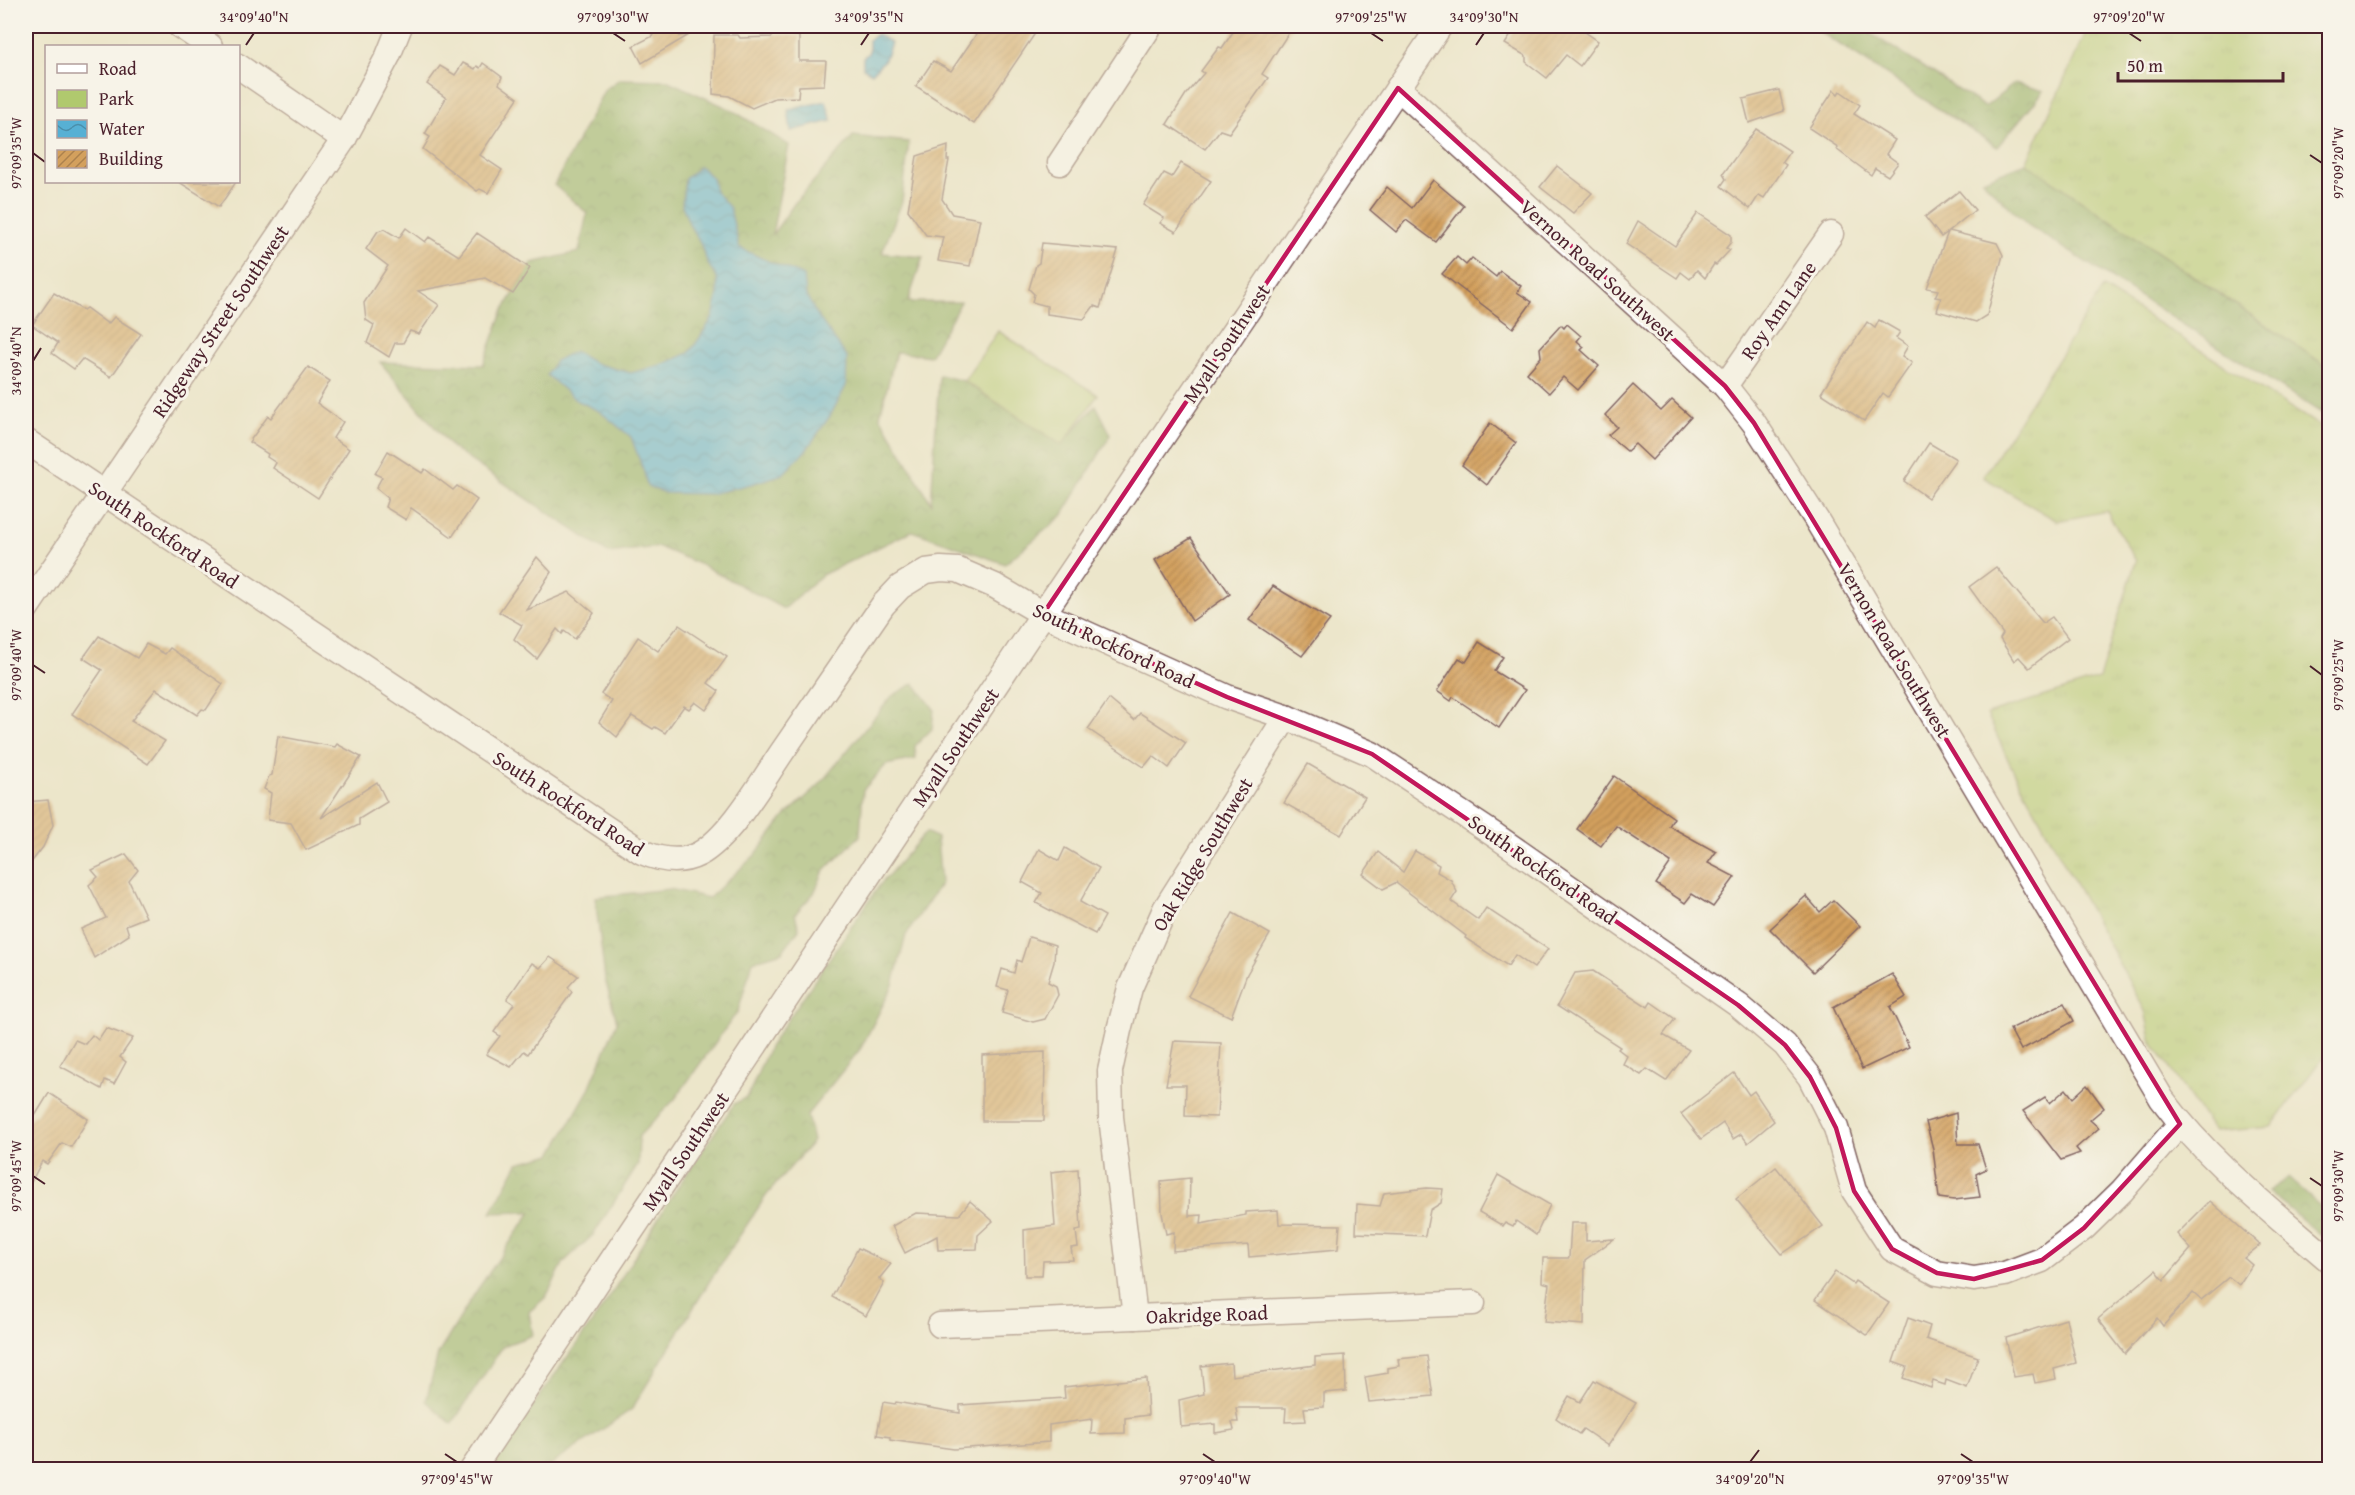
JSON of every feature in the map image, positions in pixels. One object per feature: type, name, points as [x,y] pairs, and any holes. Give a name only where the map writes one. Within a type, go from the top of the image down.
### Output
[{"type":"street","points":[[180,26],[208,45]]},
{"type":"street","name":"Ridgeway Street Southwest","points":[[26,609],[344,139],[388,56],[400,26]]},
{"type":"street","points":[[1060,163],[1150,26]]},
{"type":"street","name":"Myall Southwest","points":[[472,1470],[1043,614],[1440,26]]},
{"type":"street","points":[[240,67],[344,139]]},
{"type":"street","name":"Vernon Road Southwest","points":[[1398,88],[1725,386],[1754,423],[1816,519],[2156,1089],[2180,1124],[2215,1162],[2330,1261]]},
{"type":"street","name":"Roy Ann Lane","points":[[1725,386],[1830,234]]},
{"type":"street","name":"South Rockford Road","points":[[26,441],[642,852],[657,859],[687,859],[698,855],[726,831],[883,605],[900,587],[913,577],[941,568],[957,570],[995,586],[1043,614],[1227,697],[1286,717],[1372,753],[1496,836],[1738,1005],[1785,1045],[1810,1077],[1836,1128],[1854,1191],[1892,1249],[1936,1273],[1974,1279],[2005,1274],[2042,1260],[2084,1228],[2121,1191],[2180,1124]]},
{"type":"street","name":"Oak Ridge Southwest","points":[[1135,1317],[1111,1117],[1110,1071],[1119,1030],[1130,988],[1165,909],[1286,717]]},
{"type":"street","name":"Oakridge Road","points":[[940,1325],[1473,1303]]},
{"type":"highlighted area","points":[[1398,88],[1725,386],[1754,423],[2180,1124],[2084,1228],[2042,1260],[1974,1279],[1937,1273],[1892,1249],[1854,1191],[1836,1128],[1810,1077],[1785,1045],[1738,1005],[1372,754],[1227,697],[1043,614]]},
{"type":"green space","points":[[1811,26],[1859,26],[1985,107],[2015,83],[2044,91],[1997,147]]},
{"type":"green space","points":[[2089,26],[2314,26],[2329,36],[2329,368],[2026,163]]},
{"type":"green space","points":[[620,79],[666,80],[730,109],[789,145],[772,235],[794,204],[853,136],[909,142],[902,202],[882,253],[923,257],[908,302],[961,302],[930,356],[896,352],[880,416],[931,503],[939,375],[964,381],[1061,445],[1096,405],[1111,435],[1062,516],[1005,564],[912,531],[822,575],[784,609],[706,567],[659,547],[608,553],[452,448],[380,362],[483,365],[503,311],[532,263],[579,252],[587,213],[554,185],[605,89]]},
{"type":"green space","points":[[2026,163],[2329,368],[2329,418],[2028,225],[1982,180]]},
{"type":"green space","points":[[2103,288],[2329,432],[2329,1049],[2271,1127],[2214,1132],[2152,1043],[2145,1011],[2011,766],[1987,714],[2099,679],[2136,561],[2107,511],[2057,521],[1983,477]]},
{"type":"green space","points":[[998,331],[1098,395],[1062,445],[964,381]]},
{"type":"green space","points":[[914,683],[934,709],[932,729],[915,746],[916,759],[886,765],[863,790],[860,836],[824,871],[814,893],[795,914],[799,929],[782,952],[753,961],[738,1011],[675,1099],[639,1136],[638,1164],[594,1234],[564,1262],[546,1297],[529,1312],[533,1335],[503,1346],[452,1424],[426,1401],[438,1354],[475,1293],[531,1212],[491,1213],[518,1163],[552,1154],[588,1091],[617,1022],[605,979],[595,897],[670,889],[709,898],[755,855],[786,815],[819,785],[892,696]]},
{"type":"green space","points":[[926,832],[937,838],[941,883],[906,935],[893,985],[861,1048],[807,1115],[813,1141],[766,1196],[711,1279],[632,1409],[545,1469],[488,1469],[605,1304],[675,1191],[734,1104],[748,1096],[769,1047],[879,886]]},
{"type":"green space","points":[[2288,1178],[2329,1214],[2329,1242],[2268,1191]]},
{"type":"water","points":[[877,34],[891,43],[885,59],[872,73],[863,68],[863,58],[869,52],[869,40]]},
{"type":"water","points":[[826,101],[832,121],[791,131],[788,110]]},
{"type":"water","points":[[700,166],[712,178],[715,191],[730,208],[739,247],[804,276],[806,295],[817,315],[847,357],[846,386],[830,416],[807,449],[783,474],[710,494],[665,493],[647,486],[631,437],[599,411],[576,400],[547,375],[555,361],[574,351],[594,363],[631,373],[664,364],[689,353],[713,317],[718,295],[717,278],[708,264],[682,205],[685,179]]},
{"type":"building","points":[[647,26],[696,26],[679,36],[689,35],[642,63],[633,46],[653,36]]},
{"type":"building","points":[[982,26],[1040,26],[974,124],[916,86],[933,61],[951,71]]},
{"type":"building","points":[[1237,26],[1293,26],[1262,74],[1268,78],[1229,133],[1220,130],[1205,149],[1167,124],[1186,94],[1204,73],[1201,71],[1219,47],[1222,48]]},
{"type":"building","points":[[1517,26],[1576,26],[1598,41],[1580,66],[1566,55],[1547,78],[1526,62],[1526,56],[1505,44]]},
{"type":"building","points":[[773,34],[799,36],[799,61],[826,61],[824,85],[799,86],[798,97],[775,98],[752,108],[729,96],[713,94],[714,35],[738,35],[740,38],[772,37]]},
{"type":"building","points":[[463,63],[475,69],[477,66],[480,68],[483,63],[502,77],[499,84],[518,98],[480,155],[502,170],[488,193],[480,189],[477,191],[423,149],[430,137],[425,134],[446,98],[427,84],[440,66],[455,75]]},
{"type":"building","points":[[1779,90],[1784,111],[1749,123],[1743,99]]},
{"type":"building","points":[[1834,90],[1838,94],[1840,91],[1860,105],[1854,114],[1895,140],[1886,154],[1898,163],[1888,176],[1875,168],[1871,175],[1836,149],[1838,147],[1809,128]]},
{"type":"building","points":[[1756,129],[1790,151],[1782,162],[1786,165],[1764,198],[1759,195],[1750,209],[1721,186],[1726,179],[1723,174]]},
{"type":"building","points":[[948,146],[947,160],[949,160],[942,199],[952,214],[980,219],[970,266],[938,261],[943,237],[926,235],[908,210],[917,156]]},
{"type":"building","points":[[1181,163],[1211,181],[1176,232],[1160,223],[1164,218],[1143,205],[1164,173],[1172,177]]},
{"type":"building","points":[[1557,166],[1592,193],[1573,213],[1540,187]]},
{"type":"building","points":[[1433,180],[1464,206],[1436,242],[1406,220],[1396,232],[1370,210],[1387,187],[1412,208]]},
{"type":"building","points":[[181,183],[235,183],[219,207]]},
{"type":"building","points":[[1959,191],[1975,210],[1949,231],[1997,243],[2003,255],[1987,315],[1976,322],[1937,311],[1941,298],[1935,297],[1938,290],[1927,288],[1948,232],[1941,237],[1925,217]]},
{"type":"building","points":[[1698,213],[1731,235],[1731,242],[1726,248],[1730,250],[1716,265],[1714,264],[1705,278],[1697,270],[1690,279],[1681,272],[1677,278],[1626,244],[1638,221],[1675,246]]},
{"type":"building","points":[[406,228],[425,242],[429,237],[459,256],[477,233],[530,268],[513,294],[485,278],[418,291],[439,305],[419,334],[410,331],[403,343],[395,343],[389,357],[367,343],[374,325],[366,320],[364,303],[388,266],[366,249],[378,231],[384,229],[399,238]]},
{"type":"building","points":[[1042,243],[1118,250],[1100,308],[1094,306],[1084,319],[1047,314],[1047,306],[1032,302],[1034,294],[1029,289],[1036,265],[1039,263]]},
{"type":"building","points":[[1457,257],[1466,265],[1472,258],[1496,277],[1500,271],[1521,286],[1517,292],[1532,302],[1513,328],[1442,274]]},
{"type":"building","points":[[54,293],[83,310],[86,308],[108,324],[114,317],[141,334],[111,377],[82,359],[74,369],[52,353],[58,343],[32,325]]},
{"type":"building","points":[[1879,320],[1900,332],[1896,338],[1908,346],[1902,356],[1912,363],[1888,397],[1883,393],[1864,421],[1821,393],[1867,322],[1875,328]]},
{"type":"building","points":[[1567,324],[1581,336],[1577,341],[1584,347],[1581,350],[1599,366],[1578,390],[1563,377],[1549,393],[1527,373],[1541,357],[1540,348],[1561,325],[1564,328]]},
{"type":"building","points":[[308,367],[330,381],[317,403],[343,422],[333,438],[349,449],[318,498],[273,468],[276,463],[267,457],[268,454],[249,442],[268,416],[271,418]]},
{"type":"building","points":[[1633,385],[1661,411],[1672,400],[1691,417],[1652,460],[1635,444],[1627,451],[1608,435],[1617,427],[1605,415]]},
{"type":"building","points":[[1490,423],[1516,443],[1487,485],[1462,465]]},
{"type":"building","points":[[1929,443],[1956,459],[1928,498],[1904,481]]},
{"type":"building","points":[[388,451],[422,473],[425,469],[453,490],[457,486],[477,500],[452,537],[411,508],[406,520],[385,507],[388,498],[376,488],[382,477],[375,474]]},
{"type":"building","points":[[1191,538],[1230,594],[1192,621],[1155,560]]},
{"type":"building","points":[[537,557],[551,572],[527,610],[569,592],[594,613],[575,639],[564,631],[562,634],[557,629],[537,659],[514,639],[522,625],[499,612]]},
{"type":"building","points":[[1996,567],[2043,623],[2052,617],[2068,638],[2029,668],[2019,657],[2014,661],[2000,639],[2003,634],[1969,587]]},
{"type":"building","points":[[1273,586],[1330,620],[1302,656],[1249,620]]},
{"type":"building","points":[[679,625],[727,657],[708,683],[719,691],[706,710],[695,702],[689,709],[684,706],[665,733],[655,727],[653,729],[632,716],[617,737],[599,722],[612,701],[601,694],[638,637],[658,651]]},
{"type":"building","points":[[99,636],[137,658],[146,644],[165,654],[170,648],[223,684],[206,710],[202,709],[197,715],[156,689],[131,721],[165,741],[148,764],[72,714],[102,670],[83,658]]},
{"type":"building","points":[[1479,642],[1503,657],[1494,671],[1525,690],[1499,728],[1453,697],[1451,701],[1437,691],[1459,658],[1466,662]]},
{"type":"building","points":[[1109,699],[1134,720],[1140,713],[1186,743],[1169,768],[1153,756],[1144,767],[1088,729]]},
{"type":"building","points":[[278,736],[335,747],[337,744],[361,757],[321,818],[377,782],[387,802],[359,819],[359,825],[306,850],[291,823],[268,820],[271,793],[264,789],[269,776],[272,775]]},
{"type":"building","points":[[1308,764],[1365,797],[1341,835],[1284,803]]},
{"type":"building","points":[[1614,776],[1674,818],[1669,826],[1716,852],[1708,863],[1735,877],[1713,907],[1692,894],[1685,903],[1656,884],[1671,862],[1616,826],[1601,846],[1577,829]]},
{"type":"building","points":[[48,800],[53,825],[43,847],[26,869],[26,802]]},
{"type":"building","points":[[1065,848],[1099,868],[1080,902],[1105,916],[1095,934],[1036,903],[1042,893],[1022,882],[1039,849],[1059,861]]},
{"type":"building","points":[[1415,851],[1439,865],[1437,872],[1451,880],[1457,892],[1451,901],[1478,920],[1486,908],[1548,949],[1534,968],[1515,955],[1508,966],[1465,938],[1466,936],[1397,882],[1383,889],[1363,874],[1378,852],[1403,872]]},
{"type":"building","points":[[126,854],[138,870],[129,881],[146,917],[126,925],[129,935],[94,958],[81,929],[106,918],[89,885],[98,877],[92,870]]},
{"type":"building","points":[[1806,896],[1820,912],[1833,900],[1860,926],[1813,972],[1770,929]]},
{"type":"building","points":[[1233,913],[1270,934],[1247,974],[1231,1017],[1188,996]]},
{"type":"building","points":[[1029,937],[1055,945],[1054,962],[1048,982],[1056,986],[1058,995],[1045,1019],[1033,1022],[1002,1013],[1008,990],[997,987],[1002,969],[1014,973],[1017,960],[1021,962]]},
{"type":"building","points":[[550,957],[578,976],[568,987],[572,992],[528,1054],[524,1051],[511,1067],[486,1054],[500,1036],[494,1032],[514,1004],[507,999],[532,963],[540,968]]},
{"type":"building","points":[[1593,971],[1648,1007],[1651,1002],[1675,1019],[1663,1035],[1689,1050],[1666,1081],[1647,1069],[1641,1075],[1623,1064],[1627,1056],[1618,1049],[1620,1047],[1557,1006],[1575,973]]},
{"type":"building","points":[[1892,974],[1906,997],[1890,1007],[1909,1047],[1862,1069],[1833,1007]]},
{"type":"building","points":[[2064,1003],[2074,1021],[2021,1050],[2010,1029]]},
{"type":"building","points":[[106,1028],[133,1038],[120,1057],[126,1062],[114,1084],[105,1080],[102,1089],[60,1066],[75,1040],[85,1044],[92,1035],[98,1040]]},
{"type":"building","points":[[1174,1041],[1221,1043],[1217,1117],[1185,1116],[1186,1085],[1166,1085]]},
{"type":"building","points":[[1045,1052],[1044,1121],[982,1121],[982,1055]]},
{"type":"building","points":[[1734,1073],[1749,1095],[1754,1091],[1774,1121],[1748,1143],[1741,1134],[1733,1139],[1723,1123],[1701,1139],[1681,1114]]},
{"type":"building","points":[[2087,1085],[2104,1108],[2090,1120],[2099,1128],[2076,1148],[2080,1153],[2061,1160],[2023,1111],[2045,1097],[2050,1103],[2066,1089],[2073,1098]]},
{"type":"building","points":[[49,1093],[88,1119],[71,1147],[62,1143],[47,1164],[42,1161],[26,1192],[26,1125],[33,1115],[35,1116]]},
{"type":"building","points":[[1956,1113],[1958,1144],[1978,1144],[1986,1169],[1976,1174],[1980,1197],[1954,1200],[1939,1198],[1933,1149],[1926,1122]]},
{"type":"building","points":[[1776,1167],[1823,1226],[1782,1254],[1736,1199]]},
{"type":"building","points":[[1078,1169],[1081,1230],[1076,1231],[1078,1247],[1071,1248],[1073,1260],[1043,1261],[1042,1276],[1025,1276],[1024,1230],[1055,1226],[1051,1172]]},
{"type":"building","points":[[1498,1175],[1550,1205],[1536,1235],[1516,1221],[1513,1227],[1505,1223],[1503,1226],[1479,1212]]},
{"type":"building","points":[[1190,1178],[1189,1216],[1202,1215],[1201,1224],[1246,1215],[1246,1212],[1278,1210],[1279,1224],[1340,1225],[1338,1249],[1249,1257],[1248,1245],[1173,1251],[1174,1232],[1166,1234],[1162,1213],[1161,1181]]},
{"type":"building","points":[[1427,1188],[1443,1189],[1441,1203],[1430,1210],[1425,1236],[1356,1233],[1357,1204],[1380,1206],[1384,1193]]},
{"type":"building","points":[[970,1201],[993,1221],[978,1235],[977,1249],[938,1250],[937,1236],[905,1253],[892,1226],[916,1213],[959,1215]]},
{"type":"building","points":[[2210,1201],[2260,1245],[2244,1258],[2252,1265],[2239,1285],[2229,1277],[2201,1300],[2193,1293],[2163,1326],[2157,1318],[2125,1354],[2098,1319],[2156,1270],[2164,1280],[2191,1249],[2177,1234]]},
{"type":"building","points":[[1571,1223],[1586,1223],[1586,1241],[1614,1239],[1585,1260],[1584,1325],[1544,1322],[1549,1284],[1542,1282],[1543,1258],[1569,1258]]},
{"type":"building","points":[[858,1248],[891,1264],[879,1279],[884,1283],[866,1316],[832,1297]]},
{"type":"building","points":[[1835,1272],[1853,1284],[1855,1281],[1889,1303],[1867,1335],[1815,1300]]},
{"type":"building","points":[[1908,1318],[1930,1326],[1926,1339],[1978,1357],[1967,1388],[1946,1380],[1945,1385],[1933,1381],[1931,1388],[1903,1378],[1907,1367],[1893,1362]]},
{"type":"building","points":[[2066,1319],[2076,1363],[2054,1369],[2056,1379],[2035,1383],[2033,1374],[2014,1377],[2006,1338]]},
{"type":"building","points":[[1345,1355],[1346,1391],[1324,1393],[1324,1407],[1304,1408],[1306,1421],[1285,1422],[1286,1408],[1236,1408],[1238,1422],[1232,1422],[1234,1430],[1215,1433],[1215,1424],[1181,1427],[1179,1400],[1204,1394],[1201,1366],[1231,1363],[1232,1376],[1315,1365],[1315,1357]]},
{"type":"building","points":[[1427,1356],[1433,1396],[1369,1402],[1365,1377],[1388,1373],[1388,1368],[1399,1366],[1398,1359]]},
{"type":"building","points":[[1146,1378],[1148,1415],[1125,1418],[1125,1433],[1091,1434],[1092,1419],[1049,1425],[1049,1442],[954,1449],[890,1440],[890,1437],[877,1435],[883,1402],[895,1404],[896,1402],[960,1413],[960,1405],[1065,1398],[1064,1387]]},
{"type":"building","points":[[1594,1380],[1636,1403],[1608,1446],[1583,1429],[1579,1434],[1556,1418],[1569,1396],[1580,1402]]}]
